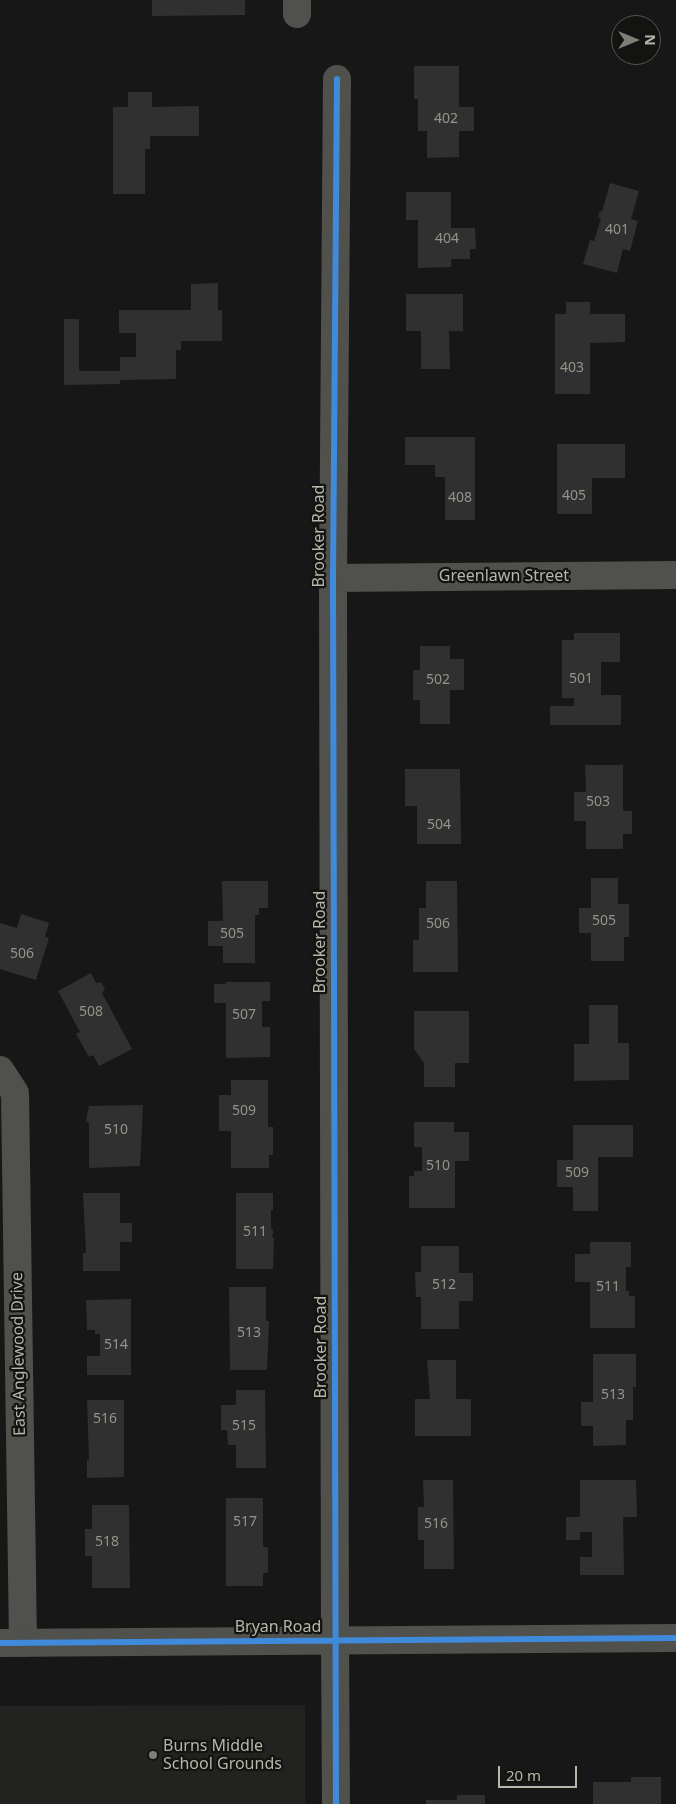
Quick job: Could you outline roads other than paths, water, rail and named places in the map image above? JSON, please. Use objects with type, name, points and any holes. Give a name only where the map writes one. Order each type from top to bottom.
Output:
[{"type":"street","name":"Brooker Road","points":[[336,79],[333,578],[336,1804]]},
{"type":"street","name":"Greenlawn Street","points":[[333,578],[676,575]]},
{"type":"street","name":"East Anglewood Drive","points":[[0,1070],[15,1093],[11,1643]]},
{"type":"street","name":"Bryan Road","points":[[11,1643],[676,1638]]},
{"type":"place","name":"Burns Middle School Grounds","points":[[153,1755]]}]
